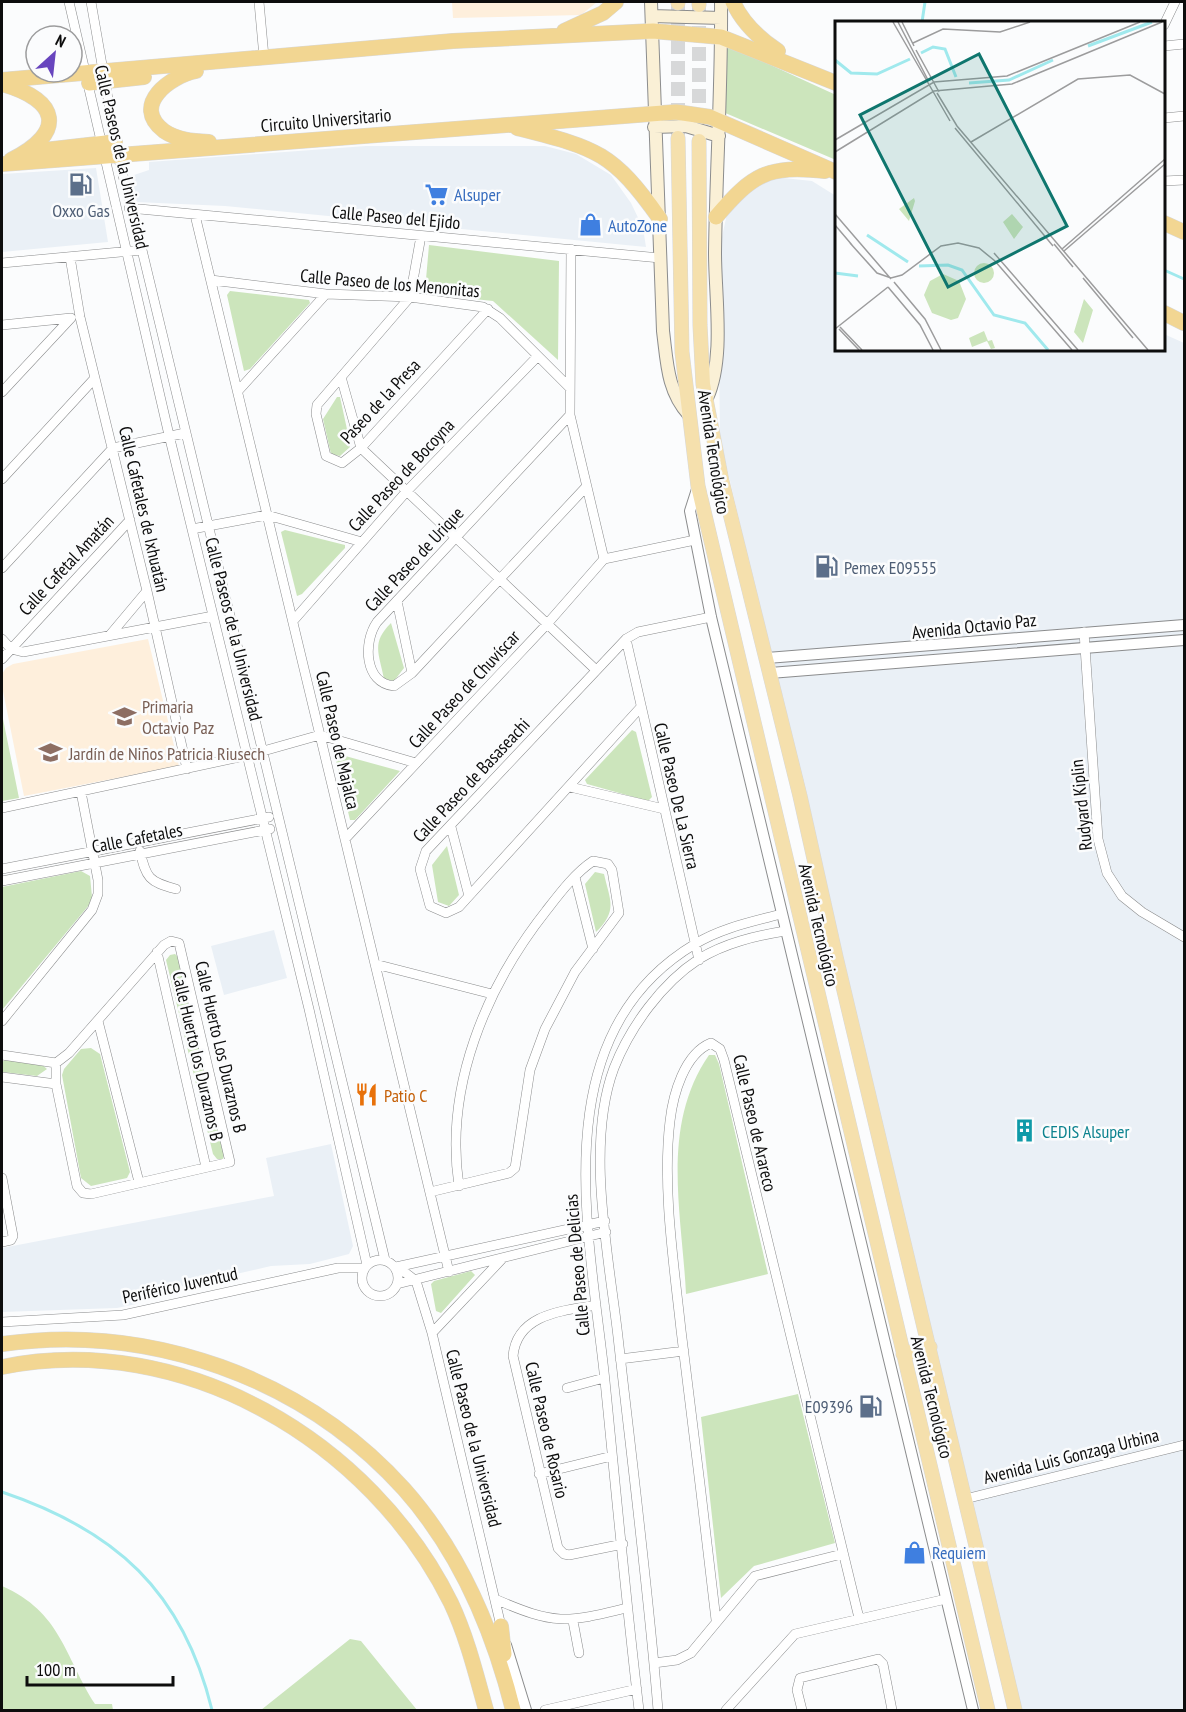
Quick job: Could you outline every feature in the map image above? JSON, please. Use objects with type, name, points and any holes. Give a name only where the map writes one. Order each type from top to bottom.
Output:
[{"type":"highway","points":[[553,35],[582,24],[603,13],[616,2]]},
{"type":"highway","points":[[733,2],[764,42],[806,70]]},
{"type":"highway","points":[[106,76],[264,57],[553,35],[652,24],[721,37],[835,82]]},
{"type":"highway","points":[[209,64],[168,82],[155,96],[153,112],[158,125],[171,135],[191,141],[255,145]]},
{"type":"highway","points":[[2,82],[186,73]]},
{"type":"highway","points":[[2,82],[36,97],[46,107],[48,127],[38,143],[27,152],[2,164]]},
{"type":"highway","name":"Circuito Universitario","points":[[2,164],[110,149],[255,145],[506,125],[654,120],[685,112],[719,128],[835,171]]},
{"type":"highway","points":[[506,125],[580,145],[602,155],[636,186],[660,219]]},
{"type":"highway","points":[[27,152],[110,149]]},
{"type":"highway","points":[[716,217],[740,189],[765,174],[798,170],[835,172]]},
{"type":"highway","points":[[1165,223],[1185,232]]},
{"type":"highway","points":[[1165,313],[1185,323]]},
{"type":"highway","points":[[2,1344],[51,1339],[125,1342],[207,1362],[250,1377],[297,1401],[367,1454],[404,1489],[436,1532],[461,1571],[485,1621],[507,1684],[513,1710]]},
{"type":"highway","points":[[2,1367],[28,1361],[72,1359],[108,1361],[162,1371],[218,1388],[257,1405],[315,1441],[376,1495],[404,1527],[431,1568],[461,1626],[486,1710]]},
{"type":"highway","points":[[501,1626],[507,1684]]},
{"type":"main road","points":[[651,2],[663,331],[670,383],[679,404],[688,415]]},
{"type":"main road","points":[[707,398],[715,375],[721,2]]},
{"type":"main road","points":[[652,24],[721,18]]},
{"type":"main road","name":"Avenida Tecnológico","points":[[678,138],[680,303],[688,415],[698,486],[988,1710]]},
{"type":"main road","name":"Avenida Tecnológico","points":[[699,141],[700,325],[704,384],[722,481],[767,658],[930,1347],[980,1570],[1015,1710]]},
{"type":"main road","points":[[903,1354],[930,1347]]},
{"type":"street","name":"Calle Paseos de la Universidad","points":[[69,2],[88,77],[142,250],[385,1260]]},
{"type":"street","name":"Calle Paseos de la Universidad","points":[[91,2],[106,76],[110,149],[126,252],[264,818],[351,1192],[366,1267]]},
{"type":"street","points":[[259,2],[264,57]]},
{"type":"street","points":[[1165,23],[1175,2]]},
{"type":"street","points":[[1165,46],[1185,44]]},
{"type":"street","points":[[1165,118],[1185,116]]},
{"type":"street","points":[[1165,181],[1185,180]]},
{"type":"street","name":"Calle Paseo del Ejido","points":[[129,208],[660,258]]},
{"type":"street","name":"Calle Paseo de Majalca","points":[[195,215],[449,1272]]},
{"type":"street","points":[[410,297],[421,236]]},
{"type":"street","points":[[571,249],[570,415],[585,488],[604,559],[695,540]]},
{"type":"street","points":[[2,263],[142,250]]},
{"type":"street","name":"Calle Cafetales de Ixhuatán","points":[[70,257],[75,318],[95,378],[113,448],[187,769]]},
{"type":"street","name":"Calle Paseo de los Menonitas","points":[[211,280],[326,294],[410,297],[488,309],[570,388]]},
{"type":"street","points":[[238,391],[326,294]]},
{"type":"street","name":"Paseo de la Presa","points":[[410,297],[317,405],[316,414],[326,456],[342,463],[361,448],[488,309]]},
{"type":"street","points":[[2,325],[75,318]]},
{"type":"street","points":[[2,392],[75,318]]},
{"type":"street","name":"Calle Paseo de Bocoyna","points":[[293,621],[406,492],[538,356]]},
{"type":"street","points":[[341,377],[361,448],[596,669]]},
{"type":"street","points":[[2,479],[95,378]]},
{"type":"street","name":"Calle Paseo de Urique","points":[[570,415],[370,632],[368,646],[370,662],[378,680],[390,686],[398,685],[412,673],[585,488]]},
{"type":"street","points":[[2,568],[113,448],[185,433]]},
{"type":"street","points":[[698,486],[690,511],[711,617],[973,1710]]},
{"type":"street","points":[[192,529],[267,515],[362,542]]},
{"type":"street","name":"Calle Cafetal Amatán","points":[[2,659],[130,520]]},
{"type":"street","name":"Calle Paseo de Chuvíscar","points":[[345,839],[548,623],[604,559]]},
{"type":"street","points":[[110,635],[147,591]]},
{"type":"street","points":[[397,601],[412,673]]},
{"type":"street","points":[[2,639],[11,648],[23,652],[213,616]]},
{"type":"street","name":"Calle Paseo de Basaseachi","points":[[640,708],[470,896],[452,912],[440,912],[430,906],[422,880],[422,858],[596,669],[626,639],[638,632],[711,617]]},
{"type":"street","name":"Avenida Octavio Paz","points":[[767,658],[1185,625]]},
{"type":"street","name":"Rudyard Kiplin","points":[[1084,632],[1098,839],[1107,873],[1122,896],[1142,912],[1185,937]]},
{"type":"street","name":"Calle Paseo De La Sierra","points":[[626,639],[699,960]]},
{"type":"street","name":"Avenida Octavio Paz","points":[[770,673],[1185,640]]},
{"type":"street","points":[[2,808],[249,755],[320,735],[416,764]]},
{"type":"street","points":[[570,787],[664,810]]},
{"type":"street","points":[[2,1021],[92,910],[99,888],[81,792]]},
{"type":"street","name":"Calle Cafetales","points":[[2,869],[277,816]]},
{"type":"street","points":[[451,826],[470,896]]},
{"type":"street","name":"Calle Cafetales","points":[[2,881],[279,827]]},
{"type":"street","points":[[138,843],[149,878],[156,884],[176,889]]},
{"type":"street","points":[[430,1192],[459,1186],[509,1173],[515,1167],[530,1070],[560,997],[619,913],[612,870],[608,864],[593,861],[575,877],[526,936],[492,994],[464,1080],[457,1123],[459,1186]]},
{"type":"street","points":[[575,877],[593,950]]},
{"type":"street","name":"Calle Paseo de Delicias","points":[[639,1710],[587,1224],[584,1141],[591,1091],[601,1061],[620,1021],[638,995],[665,966],[695,944],[730,927],[781,915]]},
{"type":"street","name":"Calle Paseo de Delicias","points":[[658,1710],[606,1232],[602,1119],[614,1070],[623,1048],[643,1016],[673,981],[699,960],[729,945],[785,931]]},
{"type":"street","name":"Calle Huerto Los Duraznos B","points":[[157,952],[167,942],[176,942],[180,945],[230,1162],[206,1167]]},
{"type":"street","points":[[2,1054],[56,1063],[69,1053],[157,952]]},
{"type":"street","name":"Calle Huerto los Duraznos B","points":[[157,952],[206,1167]]},
{"type":"street","points":[[375,964],[492,994]]},
{"type":"street","points":[[309,1009],[323,1005]]},
{"type":"street","points":[[98,1021],[139,1182]]},
{"type":"street","name":"Calle Paseo de Arareco","points":[[716,1620],[675,1273],[667,1154],[670,1119],[676,1089],[690,1062],[706,1045],[714,1043],[724,1060],[859,1618]]},
{"type":"street","points":[[56,1063],[56,1084],[77,1186],[82,1193],[91,1194],[206,1167]]},
{"type":"street","points":[[2,1077],[56,1084]]},
{"type":"street","points":[[2,1178],[13,1236],[11,1240],[2,1242]]},
{"type":"street","points":[[351,1192],[367,1188]]},
{"type":"street","points":[[397,1267],[605,1221]]},
{"type":"street","points":[[416,1281],[385,1260],[375,1260],[366,1267],[362,1280],[372,1294],[389,1293],[397,1284],[416,1281],[606,1232]]},
{"type":"street","points":[[432,1333],[502,1259]]},
{"type":"street","name":"Periférico Juventud","points":[[2,1322],[123,1315],[338,1268],[366,1267]]},
{"type":"street","points":[[397,1267],[397,1284]]},
{"type":"street","name":"Calle Paseo de la Universidad","points":[[416,1281],[432,1333],[501,1626]]},
{"type":"street","name":"Calle Paseo de Rosario","points":[[596,1305],[540,1317],[514,1346],[513,1356],[539,1474],[560,1552],[575,1554],[623,1544]]},
{"type":"street","points":[[620,1359],[684,1351]]},
{"type":"street","points":[[567,1388],[604,1378]]},
{"type":"street","name":"Avenida Luis Gonzaga Urbina","points":[[965,1498],[1185,1445]]},
{"type":"street","points":[[539,1474],[612,1456]]},
{"type":"street","points":[[654,1663],[677,1660],[691,1653],[716,1620],[755,1576],[842,1554]]},
{"type":"street","points":[[495,1599],[539,1616],[573,1621],[627,1608]]},
{"type":"street","points":[[726,1710],[795,1634],[946,1599]]},
{"type":"street","points":[[573,1621],[579,1653]]},
{"type":"street","points":[[501,1626],[526,1710]]},
{"type":"street","points":[[802,1710],[797,1690],[800,1678],[878,1659],[883,1664],[892,1710]]},
{"type":"street","points":[[545,1710],[637,1689]]},
{"type":"shaded area","points":[[452,2],[597,2],[581,15],[453,18]]},
{"type":"shaded area","points":[[366,146],[545,146],[576,154],[611,175],[631,203],[643,228],[646,247],[225,206],[136,202],[131,176],[149,170],[149,162]]},
{"type":"shaded area","points":[[96,168],[108,242],[2,252],[2,174]]},
{"type":"shaded area","points":[[765,176],[812,181],[835,195],[835,351],[1165,351],[1165,334],[1184,343],[1184,1710],[1018,1710],[720,438],[718,256],[729,204]]},
{"type":"shaded area","name":"Primaria Octavio Paz","points":[[148,639],[179,766],[24,796],[2,686],[2,674],[6,668],[13,664]]},
{"type":"shaded area","points":[[274,930],[287,978],[224,995],[211,946]]},
{"type":"shaded area","points":[[331,1144],[353,1246],[349,1254],[310,1264],[271,1266],[158,1292],[136,1304],[117,1308],[2,1312],[2,1248],[274,1196],[266,1158]]},
{"type":"green space","points":[[725,44],[835,95],[835,160],[723,112]]},
{"type":"green space","points":[[429,245],[559,261],[558,360],[493,301],[427,294],[425,291]]},
{"type":"green space","points":[[230,291],[309,300],[310,303],[250,369],[244,371],[227,295]]},
{"type":"green space","points":[[337,397],[340,397],[350,443],[350,447],[340,456],[331,454],[323,419]]},
{"type":"green space","points":[[285,530],[345,545],[345,548],[302,594],[297,596],[281,532]]},
{"type":"green space","points":[[391,623],[404,668],[394,681],[384,679],[378,649],[381,637]]},
{"type":"green space","points":[[2,714],[19,798],[2,801]]},
{"type":"green space","points":[[632,730],[636,732],[652,797],[648,801],[587,784],[585,780]]},
{"type":"green space","points":[[338,754],[400,771],[355,820],[350,820],[335,757]]},
{"type":"green space","points":[[447,846],[459,895],[449,906],[438,902],[432,865]]},
{"type":"green space","points":[[81,871],[90,876],[92,897],[89,905],[2,1010],[2,887]]},
{"type":"green space","points":[[595,872],[604,874],[611,905],[607,917],[596,932],[585,884]]},
{"type":"green space","points":[[175,954],[179,958],[225,1151],[223,1159],[217,1159],[213,1154],[166,960],[170,955]]},
{"type":"green space","points":[[91,1048],[100,1054],[130,1172],[127,1178],[91,1186],[81,1178],[62,1075],[64,1069],[81,1049]]},
{"type":"green space","points":[[709,1055],[715,1055],[719,1064],[768,1274],[686,1294],[679,1202],[679,1140],[684,1111],[694,1082]]},
{"type":"green space","points":[[5,1060],[40,1063],[47,1069],[37,1076],[3,1072],[2,1062]]},
{"type":"green space","points":[[471,1271],[475,1275],[441,1313],[436,1311],[431,1284],[434,1281]]},
{"type":"green space","points":[[798,1394],[835,1543],[754,1566],[721,1598],[701,1417]]},
{"type":"green space","points":[[2,1586],[22,1597],[49,1622],[59,1636],[95,1704],[112,1704],[113,1710],[2,1710]]},
{"type":"green space","points":[[350,1639],[361,1641],[417,1710],[261,1710]]},
{"type":"waterway","points":[[922,21],[925,2]]},
{"type":"waterway","points":[[1165,270],[1184,279]]},
{"type":"waterway","points":[[2,1492],[42,1507],[78,1525],[110,1546],[138,1571],[163,1599],[183,1631],[199,1668],[212,1710]]},
{"type":"tunnel","points":[[678,5],[678,138]]},
{"type":"tunnel","points":[[699,5],[699,126]]},
{"type":"place","name":"Oxxo Gas","points":[[81,184]]},
{"type":"place","name":"Alsuper","points":[[436,194]]},
{"type":"place","name":"AutoZone","points":[[590,225]]},
{"type":"place","name":"Pemex E09555","points":[[826,567]]},
{"type":"place","name":"Primaria Octavio Paz","points":[[124,716]]},
{"type":"place","name":"Jardín de Niños Patricia Riusech","points":[[51,753]]},
{"type":"place","name":"Patio C","points":[[366,1095]]},
{"type":"place","name":"CEDIS Alsuper","points":[[1024,1131]]},
{"type":"place","name":"E09396","points":[[871,1406]]},
{"type":"place","name":"Requiem","points":[[914,1552]]}]
